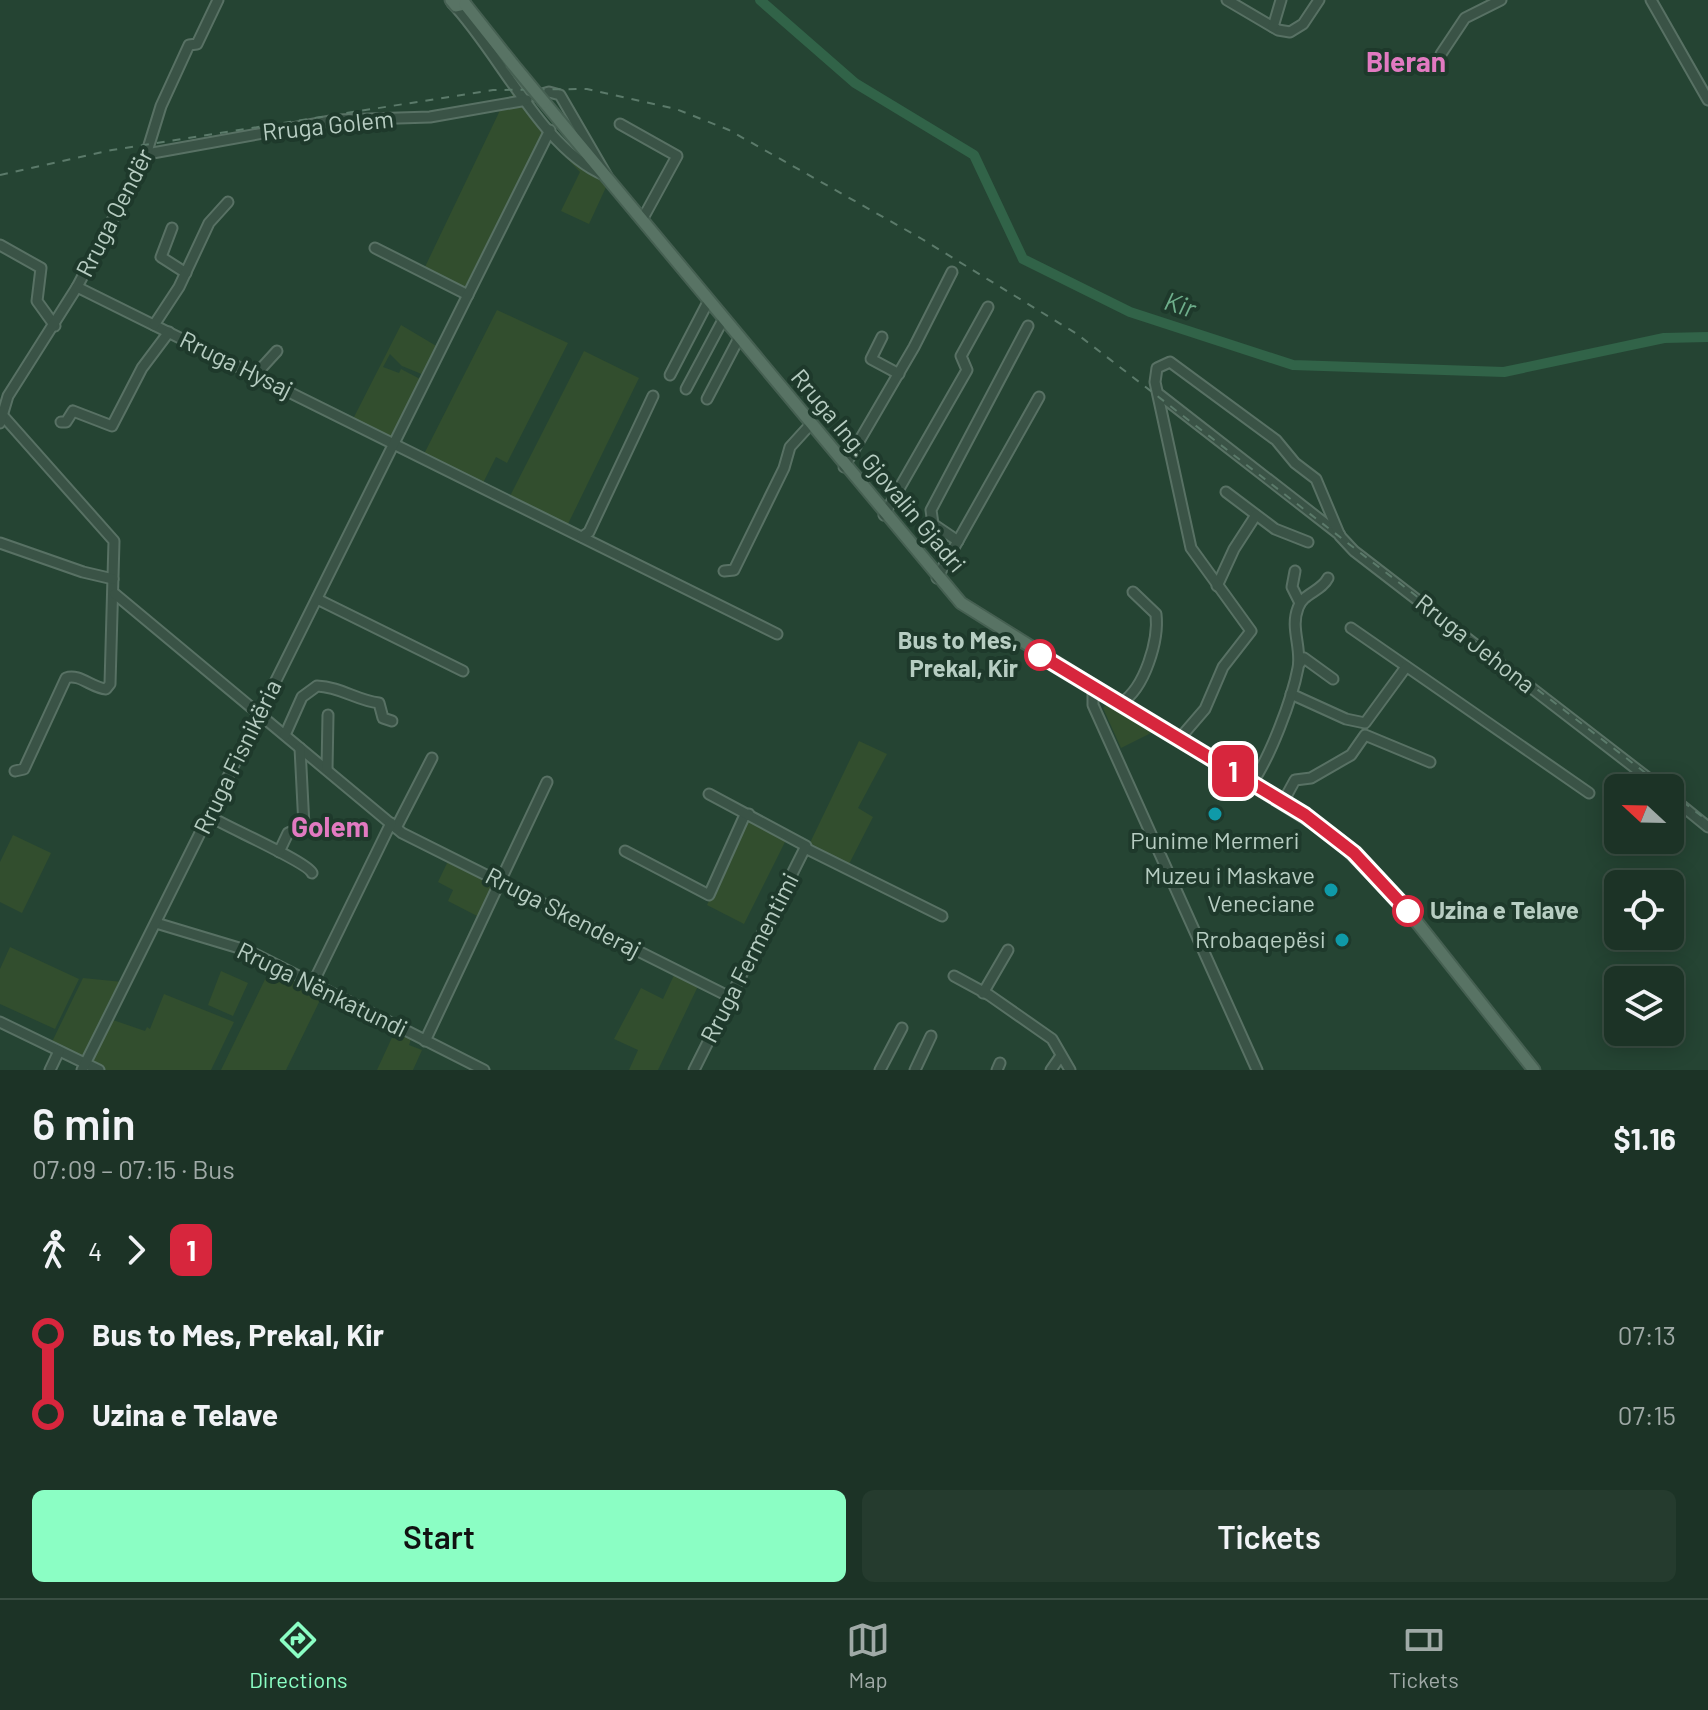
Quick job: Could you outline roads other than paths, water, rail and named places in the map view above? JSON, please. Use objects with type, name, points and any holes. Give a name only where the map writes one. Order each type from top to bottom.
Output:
[{"type":"main road","points":[[452,1],[467,2]]},
{"type":"main road","name":"Rruga Ing. Gjovalin Gjadri","points":[[467,2],[511,62],[937,578],[970,611],[1334,836],[1374,873],[1534,1070]]},
{"type":"street","name":"Rruga Qendër","points":[[2,420],[4,394],[55,326],[77,287],[147,154],[174,74],[189,45],[197,44],[218,0]]},
{"type":"street","points":[[1227,0],[1273,27],[1290,32],[1298,29],[1319,0]]},
{"type":"street","points":[[1273,27],[1281,0]]},
{"type":"street","points":[[1441,54],[1465,18],[1501,0]]},
{"type":"street","points":[[1651,0],[1708,100]]},
{"type":"street","points":[[452,1],[550,130],[582,164],[607,176]]},
{"type":"street","points":[[509,101],[517,88]]},
{"type":"street","points":[[528,101],[543,92],[560,95],[602,162],[607,176]]},
{"type":"street","name":"Rruga Golem","points":[[147,154],[336,120],[430,117],[509,101],[528,101]]},
{"type":"street","points":[[620,124],[677,156],[642,220]]},
{"type":"street","name":"Rruga Fisnikëria","points":[[84,1067],[550,130]]},
{"type":"street","points":[[154,325],[186,273],[209,223],[228,202]]},
{"type":"street","points":[[172,228],[161,257],[186,273]]},
{"type":"street","points":[[0,245],[41,268],[37,301],[55,326]]},
{"type":"street","points":[[375,248],[468,295]]},
{"type":"street","points":[[844,467],[899,374],[952,272]]},
{"type":"street","name":"Rruga Hysaj","points":[[77,287],[394,444]]},
{"type":"street","points":[[670,375],[709,300]]},
{"type":"street","points":[[884,515],[967,370],[961,356],[988,307]]},
{"type":"street","points":[[686,389],[724,318]]},
{"type":"street","points":[[958,541],[933,524],[931,510],[1028,326]]},
{"type":"street","points":[[61,422],[66,422],[73,411],[112,426],[142,368],[169,332]]},
{"type":"street","points":[[882,337],[871,359],[899,374]]},
{"type":"street","points":[[707,399],[739,338]]},
{"type":"street","points":[[255,375],[277,351]]},
{"type":"street","name":"Rruga Jehona","points":[[1159,394],[1155,375],[1162,364],[1173,363],[1276,440],[1295,463],[1316,479],[1340,535],[1354,551],[1643,774]]},
{"type":"street","points":[[1159,394],[1340,535]]},
{"type":"street","points":[[1159,394],[1191,548],[1251,631],[1223,667],[1205,709],[1180,738]]},
{"type":"street","points":[[582,537],[589,532],[653,396]]},
{"type":"street","points":[[937,578],[1039,397]]},
{"type":"street","points":[[2,420],[114,541],[115,594],[110,684],[106,689],[99,689],[74,677],[66,678],[24,769],[15,771]]},
{"type":"street","points":[[724,571],[734,570],[784,468],[790,447],[810,425]]},
{"type":"street","points":[[394,444],[777,634]]},
{"type":"street","points":[[1226,492],[1275,529],[1308,542]]},
{"type":"street","points":[[1217,586],[1234,549],[1256,515]]},
{"type":"street","points":[[0,543],[83,572],[113,579]]},
{"type":"street","points":[[1295,571],[1292,587],[1300,603]]},
{"type":"street","points":[[1299,665],[1294,626],[1300,603],[1321,588],[1328,578]]},
{"type":"street","points":[[1121,703],[1152,656],[1155,643],[1156,614],[1133,592]]},
{"type":"street","name":"Rruga Skenderaj","points":[[115,594],[410,838],[730,997]]},
{"type":"street","points":[[317,599],[463,671]]},
{"type":"street","points":[[1351,628],[1589,793]]},
{"type":"street","points":[[1252,783],[1304,658],[1333,679]]},
{"type":"street","points":[[1291,694],[1346,719],[1365,723],[1406,667]]},
{"type":"street","points":[[285,735],[302,697],[317,686],[339,689],[357,700],[379,703],[383,718],[392,721]]},
{"type":"street","points":[[1093,686],[1093,705],[1257,1070]]},
{"type":"street","points":[[327,770],[328,715]]},
{"type":"street","points":[[1283,802],[1295,780],[1311,778],[1351,755],[1365,735],[1430,762]]},
{"type":"street","points":[[279,852],[288,833],[304,826],[300,748]]},
{"type":"street","points":[[312,985],[432,758]]},
{"type":"street","points":[[425,1041],[547,782]]},
{"type":"street","points":[[709,794],[805,847],[942,916]]},
{"type":"street","points":[[1684,807],[1708,827]]},
{"type":"street","points":[[625,851],[709,895],[744,817],[749,814]]},
{"type":"street","points":[[209,816],[305,864],[312,873]]},
{"type":"street","name":"Rruga Fermentimi","points":[[694,1070],[805,847]]},
{"type":"street","name":"Rruga Nënkatundi","points":[[156,923],[237,946],[484,1070]]},
{"type":"street","points":[[983,993],[1008,950]]},
{"type":"street","points":[[954,976],[1052,1039],[1070,1070]]},
{"type":"street","points":[[0,1022],[84,1067],[99,1070]]},
{"type":"street","points":[[880,1070],[902,1028]]},
{"type":"street","points":[[915,1070],[931,1036]]},
{"type":"street","points":[[50,1070],[59,1051]]},
{"type":"street","points":[[1051,1070],[1060,1057]]},
{"type":"waterway","name":"Kir","points":[[760,0],[855,83],[974,155],[1023,259],[1130,312],[1293,365],[1504,372],[1664,338],[1708,337]]},
{"type":"railway","points":[[0,175],[112,150],[493,90],[587,89],[676,109],[729,130],[922,239],[1077,334],[1647,774]]},
{"type":"railway","points":[[1684,803],[1708,821]]},
{"type":"place","name":"Bus to Mes, Prekal, Kir","points":[[1040,655]]},
{"type":"place","name":"Punime Mermeri","points":[[1215,814]]},
{"type":"place","name":"Muzeu i Maskave Veneciane","points":[[1331,890]]},
{"type":"place","name":"Uzina e Telave","points":[[1408,911]]},
{"type":"place","name":"Rrobaqepësi","points":[[1342,940]]},
{"type":"district","name":"Bleran","points":[[1406,62]]},
{"type":"district","name":"Golem","points":[[330,827]]}]
